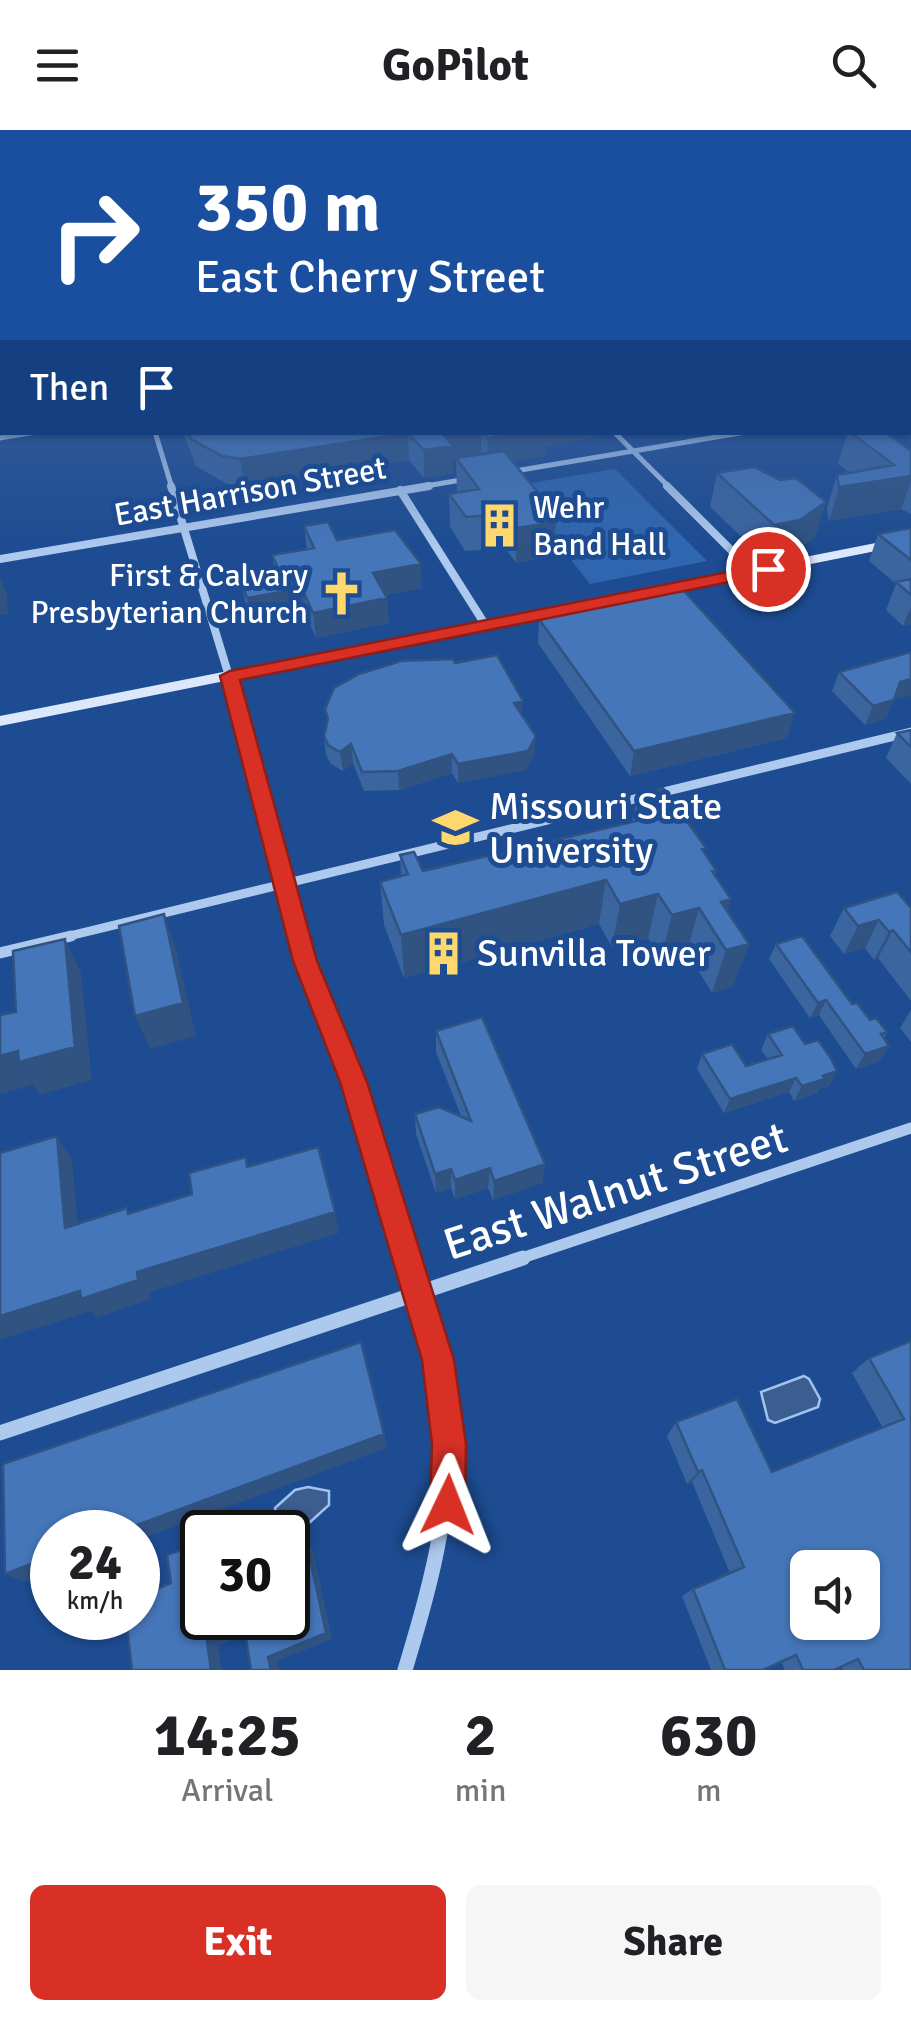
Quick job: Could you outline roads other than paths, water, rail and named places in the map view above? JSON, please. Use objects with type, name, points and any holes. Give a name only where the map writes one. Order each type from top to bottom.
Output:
[{"type":"street","points":[[157,435],[230,676],[319,1003],[354,1082],[443,1387],[449,1474],[436,1566],[405,1670]]},
{"type":"street","points":[[617,435],[753,572]]},
{"type":"street","points":[[494,474],[729,435]]},
{"type":"street","name":"East Harrison Street","points":[[0,558],[476,477]]},
{"type":"street","points":[[400,490],[486,626]]},
{"type":"street","points":[[0,721],[911,540]]},
{"type":"street","points":[[0,953],[911,732]]},
{"type":"street","name":"East Walnut Street","points":[[0,1434],[911,1128]]},
{"type":"place","name":"Wehr Band Hall","points":[[500,525]]},
{"type":"place","name":"First & Calvary Presbyterian Church","points":[[341,593]]},
{"type":"place","name":"Missouri State University","points":[[456,828]]},
{"type":"place","name":"Sunvilla Tower","points":[[444,953]]}]
